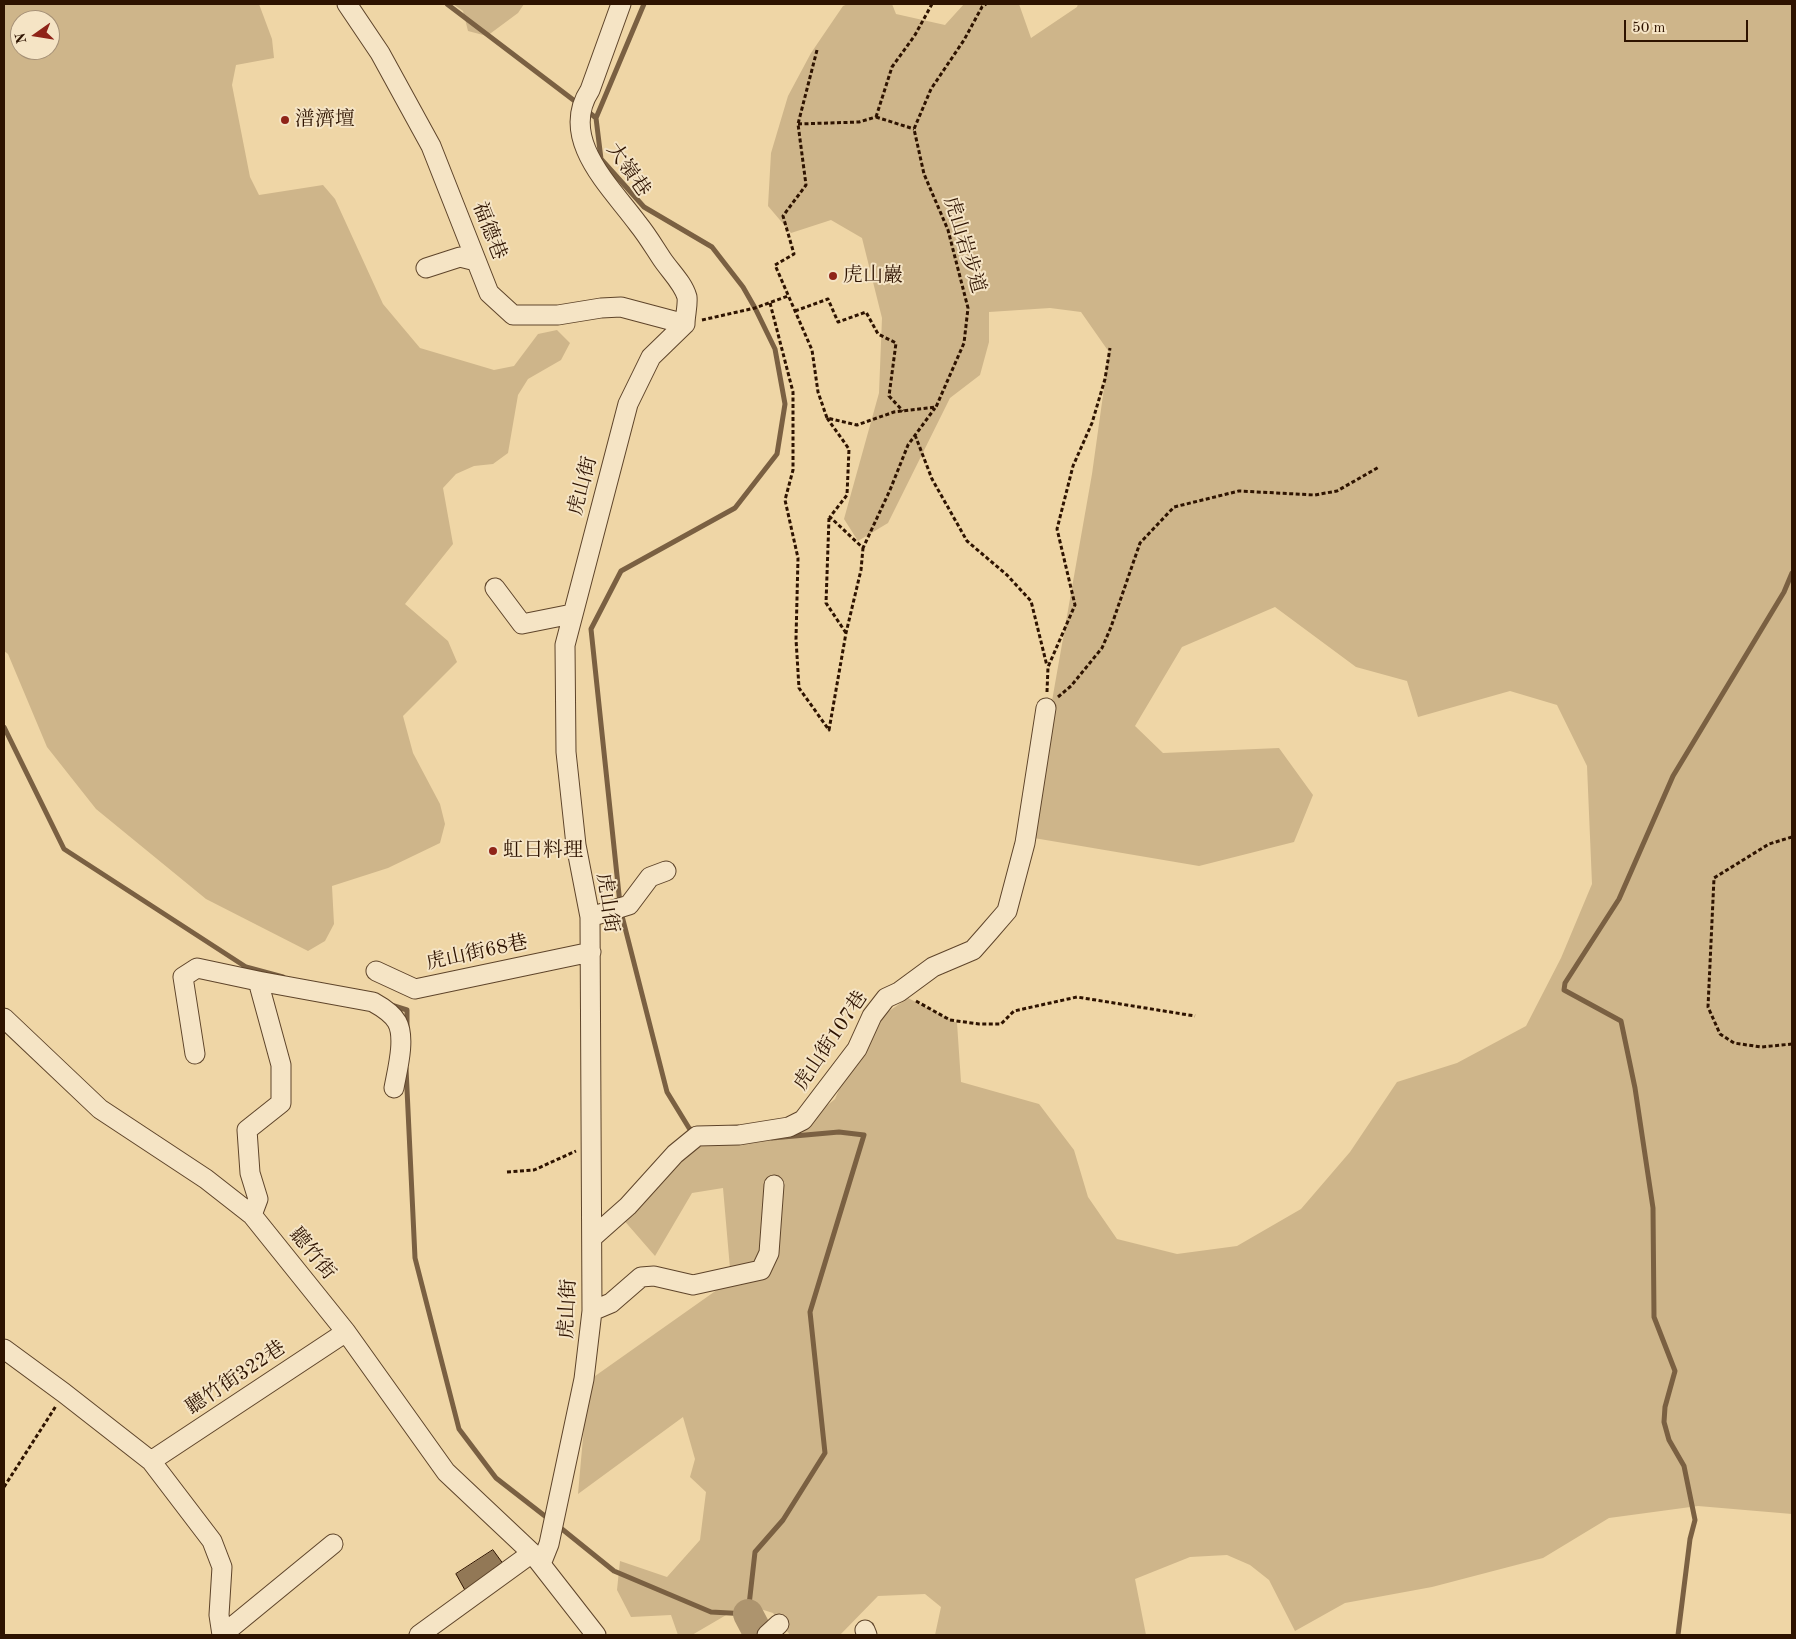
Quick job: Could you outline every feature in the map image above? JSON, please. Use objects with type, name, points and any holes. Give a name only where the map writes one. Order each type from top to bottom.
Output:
[{"type":"street","name":"福德巷","points":[[347,4],[380,53],[431,146],[489,293],[513,314],[558,315],[601,308],[621,307],[684,324]]},
{"type":"street","name":"大嶺巷","points":[[621,4],[579,120],[588,155],[606,184],[638,224],[676,277],[687,298],[684,324]]},
{"type":"street","points":[[426,268],[460,257],[476,261]]},
{"type":"street","name":"虎山街","points":[[537,1559],[549,1544],[584,1378],[592,1311],[590,917],[576,846],[566,752],[565,645],[628,404],[651,357],[684,324]]},
{"type":"street","points":[[495,588],[522,624],[572,614]]},
{"type":"street","name":"虎山街107巷","points":[[593,1237],[628,1206],[675,1154],[697,1136],[739,1135],[789,1127],[803,1120],[857,1048],[872,1016],[886,998],[899,992],[933,967],[973,950],[1007,911],[1026,843],[1046,708]]},
{"type":"street","points":[[590,917],[628,905],[650,878],[666,872]]},
{"type":"street","name":"虎山街68巷","points":[[376,971],[415,989],[591,952]]},
{"type":"street","points":[[195,1054],[183,976],[197,968],[374,1002],[386,1010],[398,1023],[401,1041],[394,1088]]},
{"type":"street","points":[[252,1215],[258,1199],[250,1173],[247,1130],[281,1103],[281,1065],[258,981]]},
{"type":"street","name":"聽竹街","points":[[4,1018],[100,1110],[206,1179],[252,1215],[346,1332],[446,1472],[537,1559]]},
{"type":"street","points":[[592,1311],[612,1303],[641,1277],[654,1276],[693,1286],[761,1270],[769,1253],[774,1185]]},
{"type":"street","name":"聽竹街322巷","points":[[151,1462],[346,1332]]},
{"type":"street","points":[[4,1349],[64,1393],[151,1462],[212,1541],[222,1567],[219,1615],[222,1635]]},
{"type":"street","points":[[222,1635],[333,1544]]},
{"type":"street","points":[[420,1635],[537,1559],[596,1635]]},
{"type":"path","points":[[876,116],[892,67],[915,35],[932,4]]},
{"type":"path","points":[[798,124],[859,122],[876,116],[914,129],[931,90],[964,40],[982,7],[986,4]]},
{"type":"path","points":[[817,50],[798,124],[806,185],[783,216],[794,254],[775,265],[812,350],[818,392],[827,418],[849,449],[847,494],[830,517],[826,603],[846,633]]},
{"type":"path","name":"虎山岩步道","points":[[770,303],[793,392],[793,470],[785,500],[798,558],[796,639],[799,688],[829,730],[846,633],[861,570],[863,548],[890,490],[908,445],[936,407],[964,343],[968,308],[948,230],[924,174],[914,129]]},
{"type":"path","points":[[684,324],[756,308],[788,296]]},
{"type":"path","points":[[795,311],[828,299],[838,322],[866,312],[878,334],[896,343],[890,396],[904,411]]},
{"type":"path","points":[[1048,667],[1074,605],[1057,528],[1073,466],[1092,423],[1105,379],[1110,348]]},
{"type":"path","points":[[827,418],[857,425],[894,412],[936,407]]},
{"type":"path","points":[[915,435],[932,479],[967,541],[1007,574],[1031,601],[1048,667],[1046,708]]},
{"type":"path","points":[[1046,708],[1071,686],[1102,648],[1140,542],[1174,507],[1239,491],[1314,495],[1337,491],[1379,467]]},
{"type":"path","points":[[830,517],[863,548]]},
{"type":"path","points":[[1792,837],[1769,844],[1714,878],[1708,1007],[1720,1034],[1734,1043],[1761,1047],[1792,1044]]},
{"type":"path","points":[[899,992],[950,1020],[979,1024],[1001,1024],[1014,1012],[1077,997],[1195,1016]]},
{"type":"path","points":[[508,1172],[534,1170],[592,1143]]},
{"type":"path","points":[[4,1488],[64,1393]]},
{"type":"shaded area","points":[[4,4],[259,4],[272,39],[274,58],[236,65],[232,85],[250,177],[259,195],[323,185],[335,199],[383,304],[420,348],[494,370],[514,366],[538,334],[557,330],[570,343],[561,360],[528,379],[518,395],[508,453],[493,464],[474,466],[456,474],[443,488],[453,544],[405,604],[448,641],[457,662],[403,716],[413,753],[440,804],[445,824],[440,843],[388,868],[332,886],[334,924],[325,941],[308,951],[206,899],[96,809],[47,747],[8,654],[4,651]]},
{"type":"shaded area","points":[[453,4],[524,4],[518,13],[487,36],[468,31],[463,11]]},
{"type":"shaded area","points":[[848,4],[892,4],[896,14],[945,25],[964,4],[1019,4],[1031,38],[1077,7],[1078,4],[1792,4],[1792,1514],[1698,1506],[1609,1518],[1543,1558],[1432,1587],[1345,1603],[1295,1631],[1269,1580],[1250,1565],[1227,1555],[1190,1557],[1135,1579],[1146,1635],[935,1635],[941,1607],[925,1594],[878,1596],[840,1635],[790,1635],[773,1613],[745,1604],[692,1635],[678,1635],[671,1615],[631,1617],[617,1590],[620,1561],[667,1577],[700,1540],[706,1492],[690,1477],[695,1459],[683,1417],[578,1494],[588,1381],[731,1280],[723,1188],[692,1193],[655,1256],[615,1210],[704,1138],[792,1134],[835,1099],[866,1027],[908,998],[957,1023],[961,1082],[1039,1104],[1074,1150],[1088,1197],[1117,1239],[1177,1254],[1237,1246],[1301,1209],[1350,1152],[1397,1082],[1457,1063],[1526,1026],[1561,958],[1592,884],[1587,766],[1557,705],[1510,691],[1418,717],[1407,681],[1356,667],[1275,607],[1182,647],[1135,726],[1163,753],[1279,748],[1313,795],[1294,842],[1199,866],[1028,837],[1092,474],[1109,352],[1081,312],[1050,308],[989,312],[989,342],[980,375],[950,398],[888,523],[858,541],[844,519],[879,393],[882,318],[862,238],[831,220],[791,233],[768,206],[771,153],[788,96],[811,53],[843,6]]},
{"type":"building","points":[[493,1550],[504,1565],[466,1592],[456,1574]]},
{"type":"waterway","points":[[447,4],[580,105]]},
{"type":"waterway","points":[[596,118],[644,4]]},
{"type":"waterway","points":[[586,110],[596,118],[601,159],[644,207],[712,247],[743,287],[775,349],[785,404],[777,454],[735,508],[621,571],[591,629],[620,904]]},
{"type":"waterway","points":[[1678,1635],[1690,1539],[1695,1520],[1684,1466],[1669,1440],[1664,1422],[1665,1407],[1675,1371],[1654,1317],[1653,1208],[1635,1088],[1621,1021],[1564,990],[1565,983],[1619,899],[1673,776],[1784,592],[1792,573]]},
{"type":"waterway","points":[[4,727],[64,849],[246,967],[283,977]]},
{"type":"waterway","points":[[621,912],[667,1092],[689,1128],[696,1133]]},
{"type":"waterway","points":[[391,1005],[407,1010],[407,1027]]},
{"type":"waterway","points":[[406,1068],[415,1258],[459,1429],[496,1478],[550,1520]]},
{"type":"waterway","points":[[557,1525],[614,1571],[711,1612],[748,1614],[755,1552],[783,1520],[825,1453],[810,1312],[864,1135],[839,1132],[772,1138]]},
{"type":"waterway","points":[[748,1614],[759,1635]]},
{"type":"place","name":"潽濟壇","points":[[285,120]]},
{"type":"place","name":"虎山巖","points":[[833,276]]},
{"type":"place","name":"虹日料理","points":[[493,851]]}]
